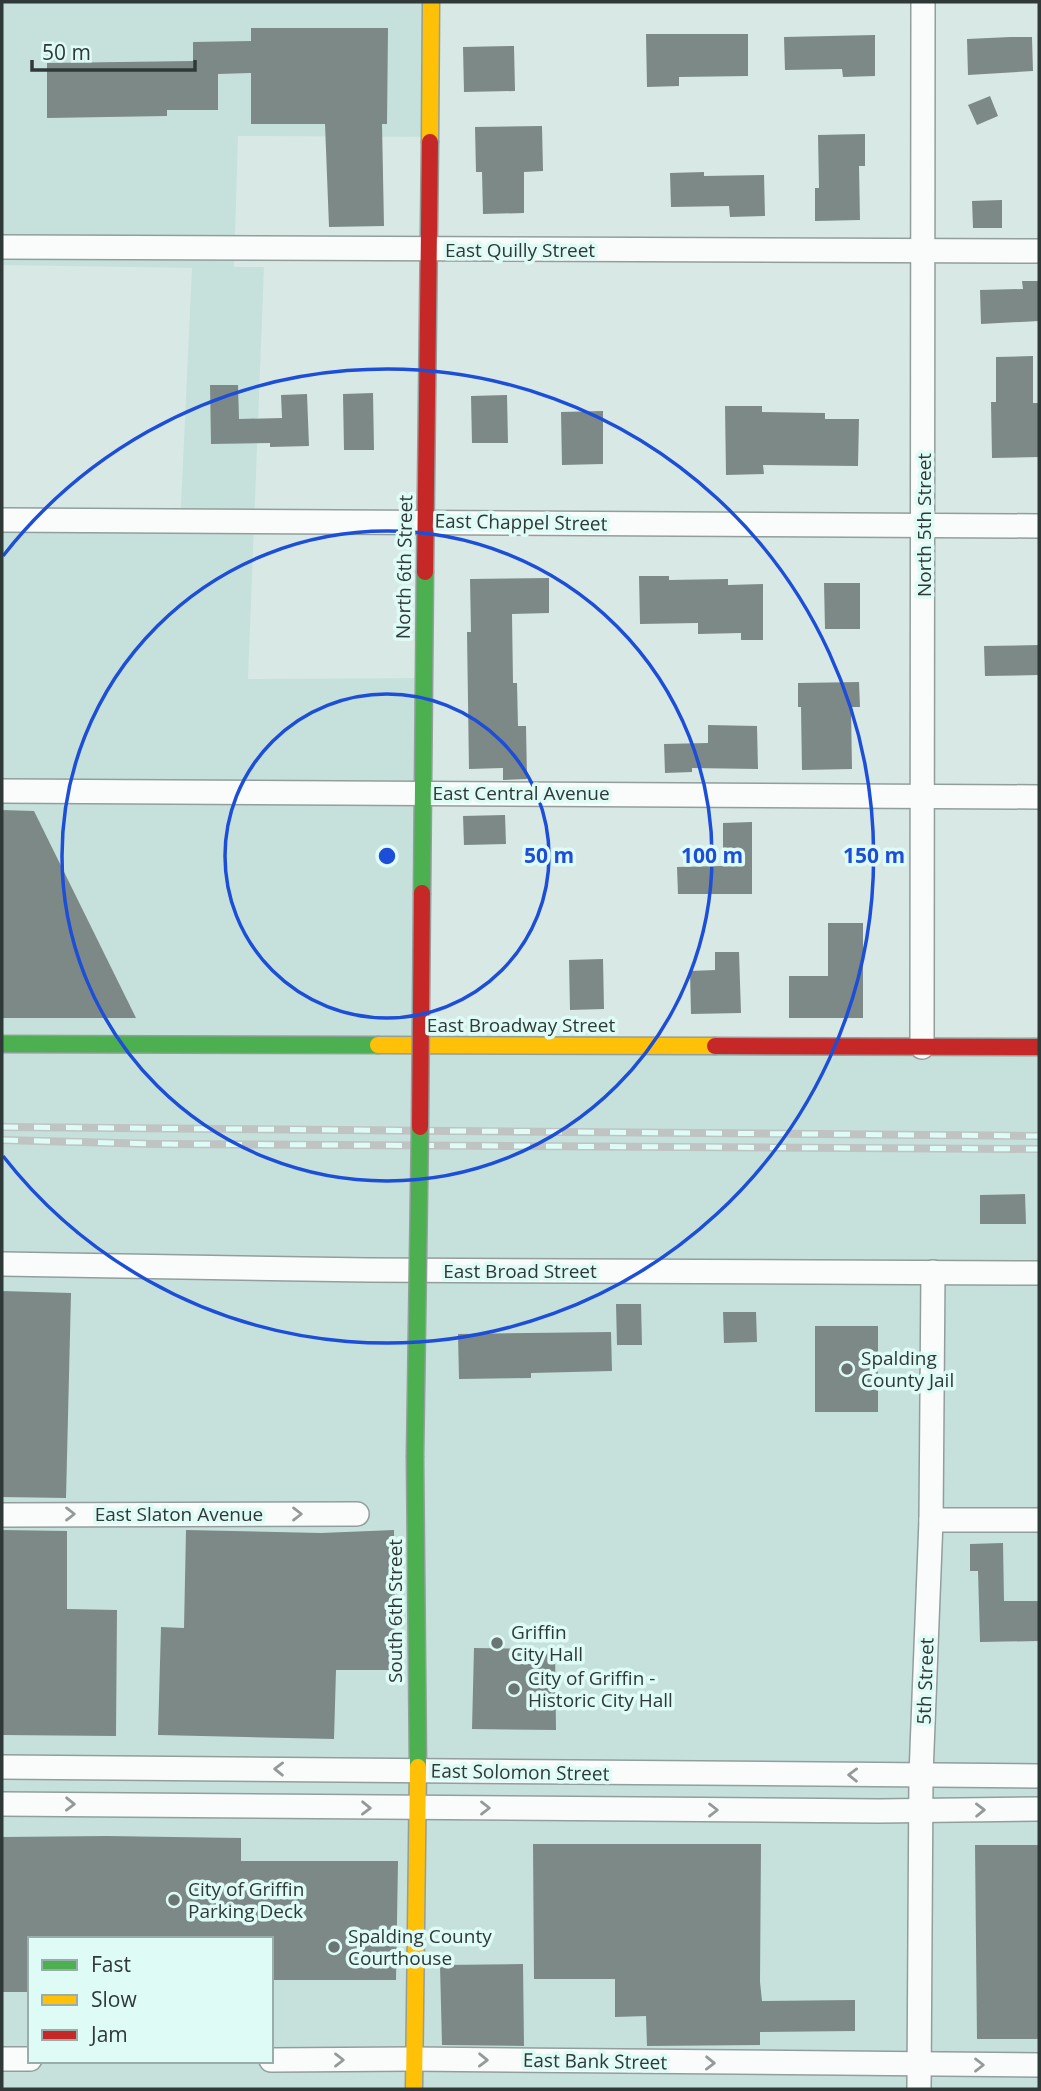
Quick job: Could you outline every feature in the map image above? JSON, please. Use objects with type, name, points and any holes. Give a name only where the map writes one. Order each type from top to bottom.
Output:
[{"type":"street","name":"North 6th Street","points":[[418,1133],[431,2]]},
{"type":"street","name":"North 5th Street","points":[[922,1047],[923,2]]},
{"type":"street","name":"East Quilly Street","points":[[2,247],[1039,251]]},
{"type":"street","name":"East Chappel Street","points":[[2,520],[1039,526]]},
{"type":"street","name":"East Central Avenue","points":[[2,792],[1039,797]]},
{"type":"street","name":"East Broadway Street","points":[[2,1044],[1039,1047]]},
{"type":"street","name":"South 6th Street","points":[[414,2089],[418,1133]]},
{"type":"street","name":"East Broad Street","points":[[2,1264],[368,1270],[1039,1273]]},
{"type":"street","name":"5th Street","points":[[919,2089],[921,1775],[931,1520],[933,1272]]},
{"type":"street","name":"East Slaton Avenue","points":[[2,1515],[357,1514]]},
{"type":"street","points":[[931,1520],[1039,1520]]},
{"type":"street","name":"East Solomon Street","points":[[2,1767],[1039,1776]]},
{"type":"street","name":"East Solomon Street","points":[[2,1804],[921,1811],[1039,1809]]},
{"type":"street","points":[[2,2059],[28,2059]]},
{"type":"street","name":"East Bank Street","points":[[273,2060],[1039,2065]]},
{"type":"shaded area","points":[[2,2],[437,2],[435,137],[238,136],[234,267],[264,267],[248,679],[431,678],[425,1045],[1039,1048],[1039,2089],[2,2089],[2,522],[180,527],[192,268],[2,265]]},
{"type":"building","points":[[251,28],[388,28],[387,124],[382,124],[384,226],[329,227],[325,124],[251,124],[251,73],[218,74],[218,110],[167,110],[167,116],[47,118],[47,63],[193,61],[193,42],[251,41]]},
{"type":"building","points":[[646,34],[748,34],[748,76],[679,77],[679,86],[647,87]]},
{"type":"building","points":[[875,35],[875,76],[843,77],[842,69],[785,70],[784,37]]},
{"type":"building","points":[[1032,37],[1033,71],[968,75],[967,39]]},
{"type":"building","points":[[514,46],[515,91],[464,92],[463,47]]},
{"type":"building","points":[[990,96],[998,116],[977,125],[968,105]]},
{"type":"building","points":[[542,126],[543,171],[524,172],[524,213],[483,214],[482,172],[476,172],[475,127]]},
{"type":"building","points":[[865,134],[865,166],[859,166],[860,220],[815,221],[815,188],[819,188],[818,135]]},
{"type":"building","points":[[704,172],[704,176],[764,175],[765,216],[730,217],[729,206],[671,207],[670,173]]},
{"type":"building","points":[[1002,200],[1002,228],[973,228],[972,201]]},
{"type":"building","points":[[1022,281],[1039,281],[1039,321],[981,324],[980,290],[1023,289]]},
{"type":"building","points":[[1033,356],[1033,403],[1039,403],[1039,457],[992,458],[991,402],[996,402],[996,357]]},
{"type":"building","points":[[210,385],[238,385],[239,419],[282,418],[281,395],[307,394],[309,446],[270,447],[270,443],[211,444]]},
{"type":"building","points":[[373,393],[374,450],[344,450],[343,394]]},
{"type":"building","points":[[507,395],[508,443],[472,443],[471,396]]},
{"type":"building","points":[[725,406],[762,406],[762,412],[825,413],[825,419],[859,419],[858,466],[763,465],[764,474],[726,475]]},
{"type":"building","points":[[603,411],[603,464],[562,465],[561,412]]},
{"type":"building","points":[[639,576],[669,576],[669,580],[728,579],[728,585],[763,584],[763,640],[741,640],[741,633],[698,634],[698,623],[640,624]]},
{"type":"building","points":[[549,578],[549,613],[512,614],[513,683],[517,683],[518,726],[526,726],[527,779],[503,780],[503,768],[469,769],[467,632],[471,632],[470,579]]},
{"type":"building","points":[[824,583],[860,583],[860,629],[825,629]]},
{"type":"building","points":[[1039,645],[1039,675],[985,676],[984,646]]},
{"type":"building","points":[[859,682],[860,707],[851,707],[852,769],[802,770],[798,683]]},
{"type":"building","points":[[708,725],[757,726],[758,769],[692,768],[692,772],[665,773],[664,744],[708,743]]},
{"type":"building","points":[[2,810],[34,811],[136,1018],[2,1018]]},
{"type":"building","points":[[505,815],[506,844],[464,845],[463,816]]},
{"type":"building","points":[[752,822],[752,894],[678,894],[677,867],[723,866],[723,823]]},
{"type":"building","points":[[828,923],[863,923],[863,1018],[789,1018],[789,976],[828,976]]},
{"type":"building","points":[[715,952],[739,952],[741,1013],[691,1014],[690,971],[715,970]]},
{"type":"building","points":[[603,959],[604,1009],[570,1010],[569,960]]},
{"type":"building","points":[[1025,1194],[1026,1224],[980,1224],[980,1195]]},
{"type":"building","points":[[2,1291],[71,1293],[66,1498],[2,1497]]},
{"type":"building","points":[[616,1304],[641,1304],[642,1345],[617,1345]]},
{"type":"building","points":[[723,1312],[756,1312],[757,1342],[724,1343]]},
{"type":"building","name":"Spalding County Jail","points":[[815,1326],[878,1326],[878,1412],[815,1412]]},
{"type":"building","points":[[611,1332],[612,1371],[531,1373],[531,1378],[459,1379],[458,1334]]},
{"type":"building","points":[[2,1530],[67,1531],[67,1609],[117,1610],[116,1736],[2,1735]]},
{"type":"building","points":[[186,1530],[321,1533],[394,1530],[395,1634],[390,1634],[391,1670],[336,1670],[334,1739],[158,1735],[161,1627],[184,1628]]},
{"type":"building","points":[[1003,1543],[1004,1601],[1039,1601],[1039,1641],[980,1642],[978,1571],[970,1571],[970,1544]]},
{"type":"building","name":"City of Griffin - Historic City Hall","points":[[474,1648],[555,1649],[556,1730],[472,1729]]},
{"type":"building","points":[[2,1837],[241,1838],[241,1861],[398,1861],[396,1980],[273,1980],[273,1937],[28,1937],[28,1992],[2,1992]]},
{"type":"building","points":[[533,1844],[761,1844],[762,2001],[855,2000],[855,2031],[760,2032],[760,2045],[647,2046],[646,2016],[615,2017],[615,1979],[534,1979]]},
{"type":"building","points":[[975,1845],[1039,1845],[1039,2039],[977,2039]]},
{"type":"building","points":[[523,1964],[524,2046],[442,2045],[440,1965]]},
{"type":"railway","points":[[2,1127],[1039,1136]]},
{"type":"railway","points":[[2,1140],[154,1144],[1039,1149]]},
{"type":"traffic: fast","points":[[422,893],[425,572]]},
{"type":"traffic: fast","points":[[2,1044],[378,1045]]},
{"type":"traffic: fast","points":[[415,1457],[420,1127]]},
{"type":"traffic: fast","points":[[415,1457],[418,1767]]},
{"type":"traffic: slow","points":[[430,142],[431,2]]},
{"type":"traffic: slow","points":[[378,1045],[715,1046]]},
{"type":"traffic: slow","points":[[414,2089],[418,1767]]},
{"type":"traffic: jam","points":[[425,572],[430,142]]},
{"type":"traffic: jam","points":[[420,1127],[422,893]]},
{"type":"traffic: jam","points":[[715,1046],[1039,1047]]},
{"type":"place","name":"Spalding County Jail","points":[[847,1369]]},
{"type":"place","name":"Griffin City Hall","points":[[497,1643]]},
{"type":"place","name":"City of Griffin - Historic City Hall","points":[[514,1689]]},
{"type":"place","name":"City of Griffin Parking Deck","points":[[174,1900]]},
{"type":"place","name":"Spalding County Courthouse","points":[[334,1947]]}]
